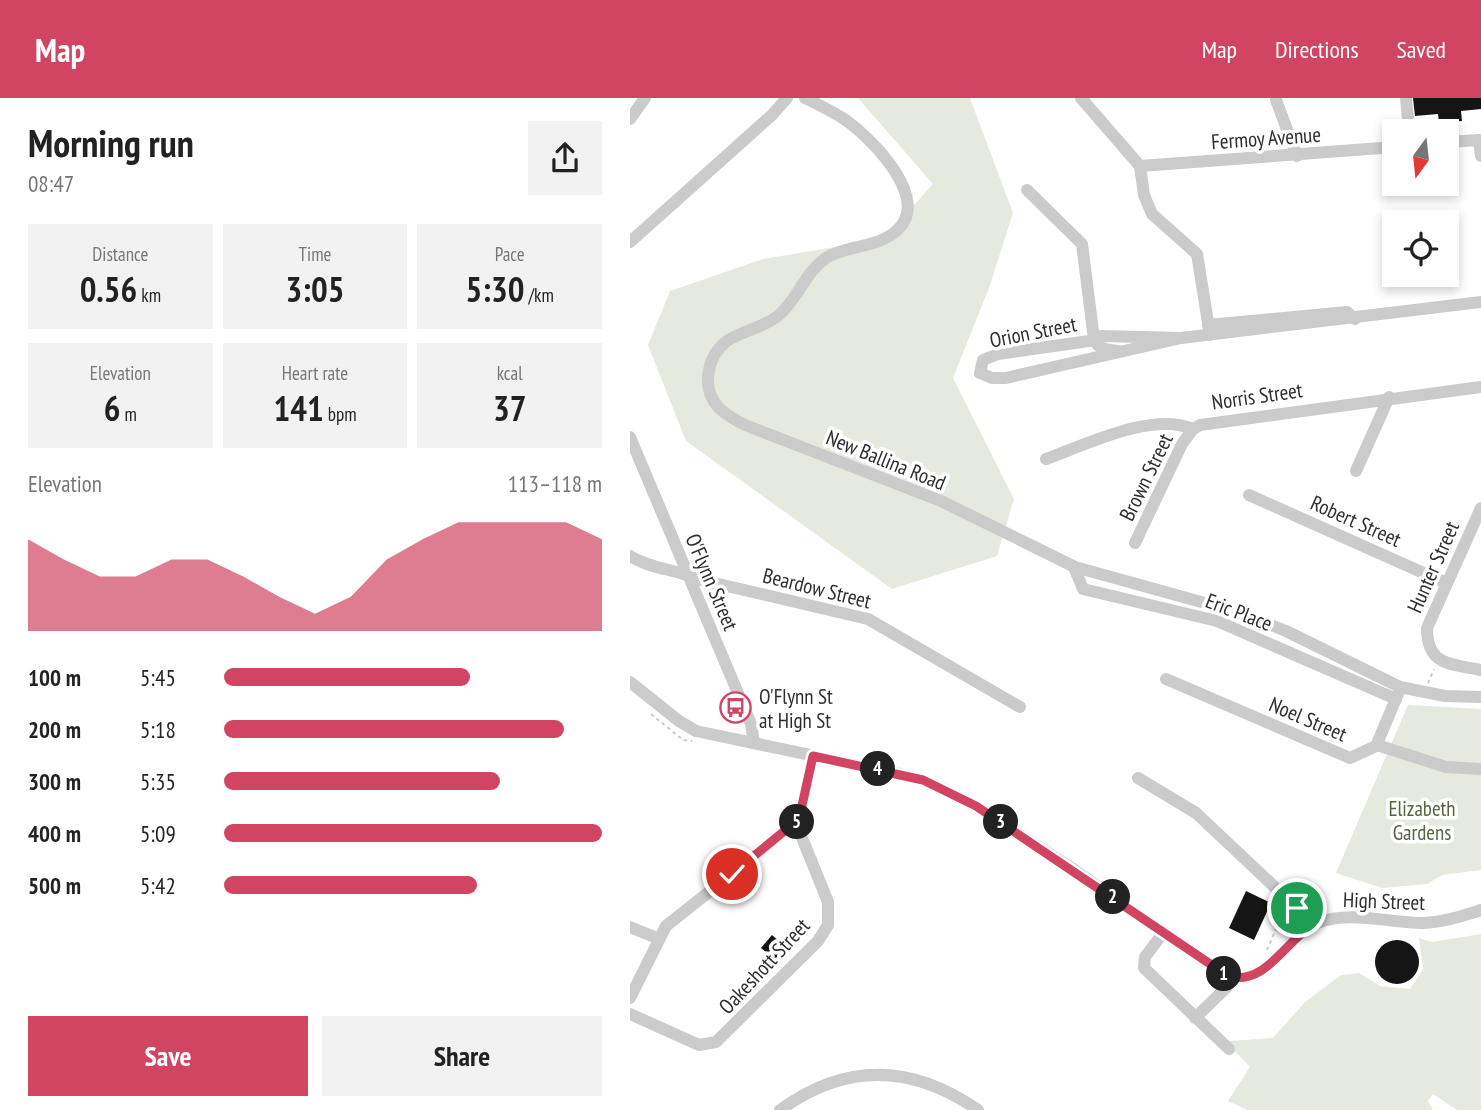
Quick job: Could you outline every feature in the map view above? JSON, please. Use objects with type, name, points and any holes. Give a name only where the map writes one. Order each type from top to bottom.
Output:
[{"type":"street","points":[[630,119],[645,98]]},
{"type":"street","points":[[630,242],[787,98]]},
{"type":"street","name":"New Ballina Road","points":[[805,98],[846,121],[869,141],[908,194],[908,214],[904,223],[890,236],[828,257],[811,271],[781,314],[769,323],[727,341],[710,364],[710,394],[723,412],[745,425],[940,501],[1074,567],[1241,613],[1286,631],[1398,693],[1481,697]]},
{"type":"street","points":[[1082,98],[1140,166],[1144,195],[1152,214],[1197,254],[1209,330]]},
{"type":"street","points":[[1406,98],[1408,119]]},
{"type":"street","points":[[1276,100],[1297,156]]},
{"type":"street","points":[[1460,141],[1479,140],[1481,156]]},
{"type":"street","name":"Fermoy Avenue","points":[[1140,166],[1382,148]]},
{"type":"street","points":[[1027,190],[1082,244],[1094,340],[1097,346],[1104,349],[1123,352]]},
{"type":"street","name":"Orion Street","points":[[1181,338],[1101,336],[1094,340],[998,354],[983,360],[980,373],[992,378],[1006,378],[1123,352],[1181,338],[1209,330],[1355,319],[1481,302]]},
{"type":"street","name":"Norris Street","points":[[1046,459],[1147,425],[1175,423],[1192,429],[1209,422],[1481,387]]},
{"type":"street","points":[[1356,471],[1389,397]]},
{"type":"street","name":"Brown Street","points":[[1135,543],[1182,444],[1192,429]]},
{"type":"street","name":"O'Flynn Street","points":[[630,437],[751,724],[754,743]]},
{"type":"street","name":"Robert Street","points":[[1250,495],[1446,583]]},
{"type":"street","name":"Hunter Street","points":[[1481,508],[1427,628],[1427,644],[1433,655],[1442,661],[1481,670]]},
{"type":"street","name":"Beardow Street","points":[[630,556],[651,566],[868,619],[1020,707]]},
{"type":"street","name":"Eric Place","points":[[1074,567],[1083,589],[1217,621],[1398,693]]},
{"type":"street","name":"Noel Street","points":[[1166,679],[1350,758],[1377,745]]},
{"type":"street","points":[[630,682],[689,727],[923,780],[966,801],[1071,867],[1163,933],[1232,977],[1227,988],[1195,1018]]},
{"type":"street","points":[[1398,693],[1377,745],[1446,767],[1481,769]]},
{"type":"street","points":[[630,998],[657,938],[672,920],[796,823],[801,814],[813,756]]},
{"type":"street","points":[[1138,778],[1196,813],[1314,924]]},
{"type":"street","name":"Oakeshott Street","points":[[630,1014],[699,1045],[716,1042],[818,941],[828,925],[828,902],[796,823]]},
{"type":"street","name":"High Street","points":[[1232,977],[1245,978],[1257,974],[1300,933],[1314,924],[1333,918],[1435,922],[1481,910]]},
{"type":"street","points":[[630,927],[657,938]]},
{"type":"street","points":[[1163,933],[1145,957],[1144,968],[1229,1049]]},
{"type":"street","points":[[780,1110],[818,1086],[847,1078],[879,1074],[900,1076],[941,1087],[978,1110]]},
{"type":"path","points":[[1428,683],[1437,662]]},
{"type":"path","points":[[1266,955],[1280,916],[1288,907]]},
{"type":"green space","points":[[858,98],[970,98],[1013,213],[989,288],[953,378],[1014,499],[997,556],[892,589],[686,441],[648,345],[670,291],[763,259],[883,239],[933,184]]},
{"type":"green space","name":"Elizabeth Gardens","points":[[1408,705],[1481,709],[1481,870],[1442,875],[1427,884],[1382,888],[1336,873]]},
{"type":"green space","points":[[1481,934],[1481,1110],[1457,1110],[1433,1094],[1428,1101],[1433,1110],[1247,1110],[1228,1101],[1250,1067],[1231,1047],[1230,1041],[1273,1038],[1305,1002],[1341,975],[1359,973],[1380,986],[1410,989],[1423,969],[1419,938],[1432,942]]},
{"type":"building","points":[[1413,98],[1481,98],[1481,109],[1461,111],[1462,121],[1439,119],[1438,114],[1415,116]]},
{"type":"building","points":[[1246,891],[1271,903],[1254,940],[1229,928]]},
{"type":"building","points":[[772,935],[786,947],[775,960],[761,948]]},
{"type":"building","points":[[1397,940],[1413,946],[1419,962],[1413,978],[1397,984],[1381,978],[1375,962],[1381,946]]},
{"type":"place","name":"O'Flynn St at High St","points":[[736,708]]},
{"type":"route","points":[[732,874],[793,827],[799,819],[813,756],[923,780],[976,806],[1071,867],[1228,976],[1240,979],[1257,974],[1300,933],[1314,924],[1297,908]]}]
